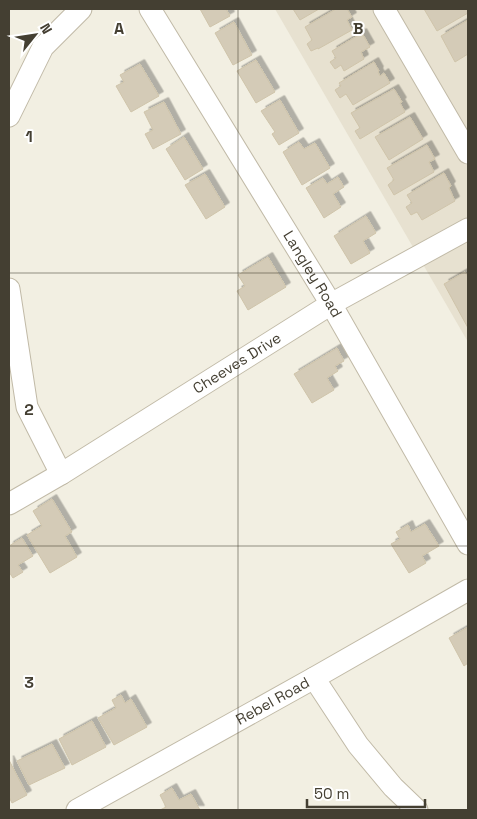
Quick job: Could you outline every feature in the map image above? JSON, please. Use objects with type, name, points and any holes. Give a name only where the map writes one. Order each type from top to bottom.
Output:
[{"type":"street","points":[[9,116],[43,47],[81,9]]},
{"type":"street","name":"Langley Road","points":[[150,9],[331,304],[468,544]]},
{"type":"street","points":[[384,9],[468,153]]},
{"type":"street","name":"Cheeves Drive","points":[[9,504],[61,474],[331,304],[468,229]]},
{"type":"street","points":[[9,289],[27,406],[61,474]]},
{"type":"street","name":"Rebel Road","points":[[79,810],[468,590]]},
{"type":"street","points":[[314,678],[358,745],[393,786],[417,810]]},
{"type":"shaded area","points":[[275,9],[468,9],[468,342]]},
{"type":"building","points":[[200,9],[226,9],[230,16],[210,27]]},
{"type":"building","points":[[293,9],[319,9],[300,20]]},
{"type":"building","points":[[336,9],[347,9],[352,17],[347,20],[352,30],[311,51],[307,44],[312,40],[305,27]]},
{"type":"building","points":[[424,9],[468,9],[468,13],[437,31]]},
{"type":"building","points":[[468,20],[468,54],[455,62],[441,36]]},
{"type":"building","points":[[234,22],[252,55],[233,65],[215,33]]},
{"type":"building","points":[[362,33],[370,47],[361,52],[364,59],[344,71],[341,65],[335,69],[330,62],[336,58],[332,51]]},
{"type":"building","points":[[256,60],[275,92],[256,103],[237,71]]},
{"type":"building","points":[[374,62],[380,76],[384,73],[390,83],[353,105],[346,94],[340,98],[335,90],[341,86],[339,83]]},
{"type":"building","points":[[140,64],[159,96],[131,112],[116,86],[124,82],[120,75]]},
{"type":"building","points":[[394,89],[402,102],[400,103],[405,112],[360,139],[355,131],[360,128],[351,113]]},
{"type":"building","points":[[280,100],[299,133],[279,145],[272,134],[275,132],[261,111]]},
{"type":"building","points":[[164,102],[181,134],[153,149],[145,134],[153,130],[144,112]]},
{"type":"building","points":[[410,117],[423,139],[389,160],[375,137]]},
{"type":"building","points":[[184,137],[203,169],[185,180],[166,149]]},
{"type":"building","points":[[299,142],[304,149],[315,143],[330,168],[302,185],[283,152]]},
{"type":"building","points":[[427,145],[435,159],[429,162],[434,172],[394,195],[388,185],[394,180],[387,168]]},
{"type":"building","points":[[444,173],[451,186],[449,188],[455,201],[422,220],[417,212],[411,215],[406,207],[412,203],[407,195]]},
{"type":"building","points":[[205,174],[225,207],[206,219],[185,185]]},
{"type":"building","points":[[338,177],[344,187],[333,194],[341,207],[324,218],[306,188],[323,178],[327,184]]},
{"type":"building","points":[[366,216],[376,233],[363,241],[370,253],[351,264],[334,236]]},
{"type":"building","points":[[268,257],[286,287],[248,310],[237,291],[245,286],[238,275]]},
{"type":"building","points":[[465,272],[468,277],[468,328],[444,284]]},
{"type":"building","points":[[337,348],[344,361],[335,366],[338,371],[327,378],[334,390],[312,403],[294,374]]},
{"type":"building","points":[[52,499],[72,532],[65,536],[77,557],[50,573],[27,535],[42,526],[33,511]]},
{"type":"building","points":[[425,524],[439,546],[422,556],[426,563],[409,573],[391,544],[400,539],[396,532],[408,525],[411,532]]},
{"type":"building","points":[[22,538],[33,556],[18,565],[23,572],[13,578],[9,572],[9,546]]},
{"type":"building","points":[[468,627],[468,663],[464,666],[449,638]]},
{"type":"building","points":[[121,695],[125,703],[131,699],[147,727],[114,745],[98,718],[116,708],[112,700]]},
{"type":"building","points":[[92,721],[106,747],[72,765],[59,739]]},
{"type":"building","points":[[52,744],[65,768],[29,785],[17,761]]},
{"type":"building","points":[[9,760],[27,795],[12,803],[9,797]]},
{"type":"building","points":[[172,788],[179,800],[191,794],[200,810],[160,810],[166,807],[160,795]]}]
